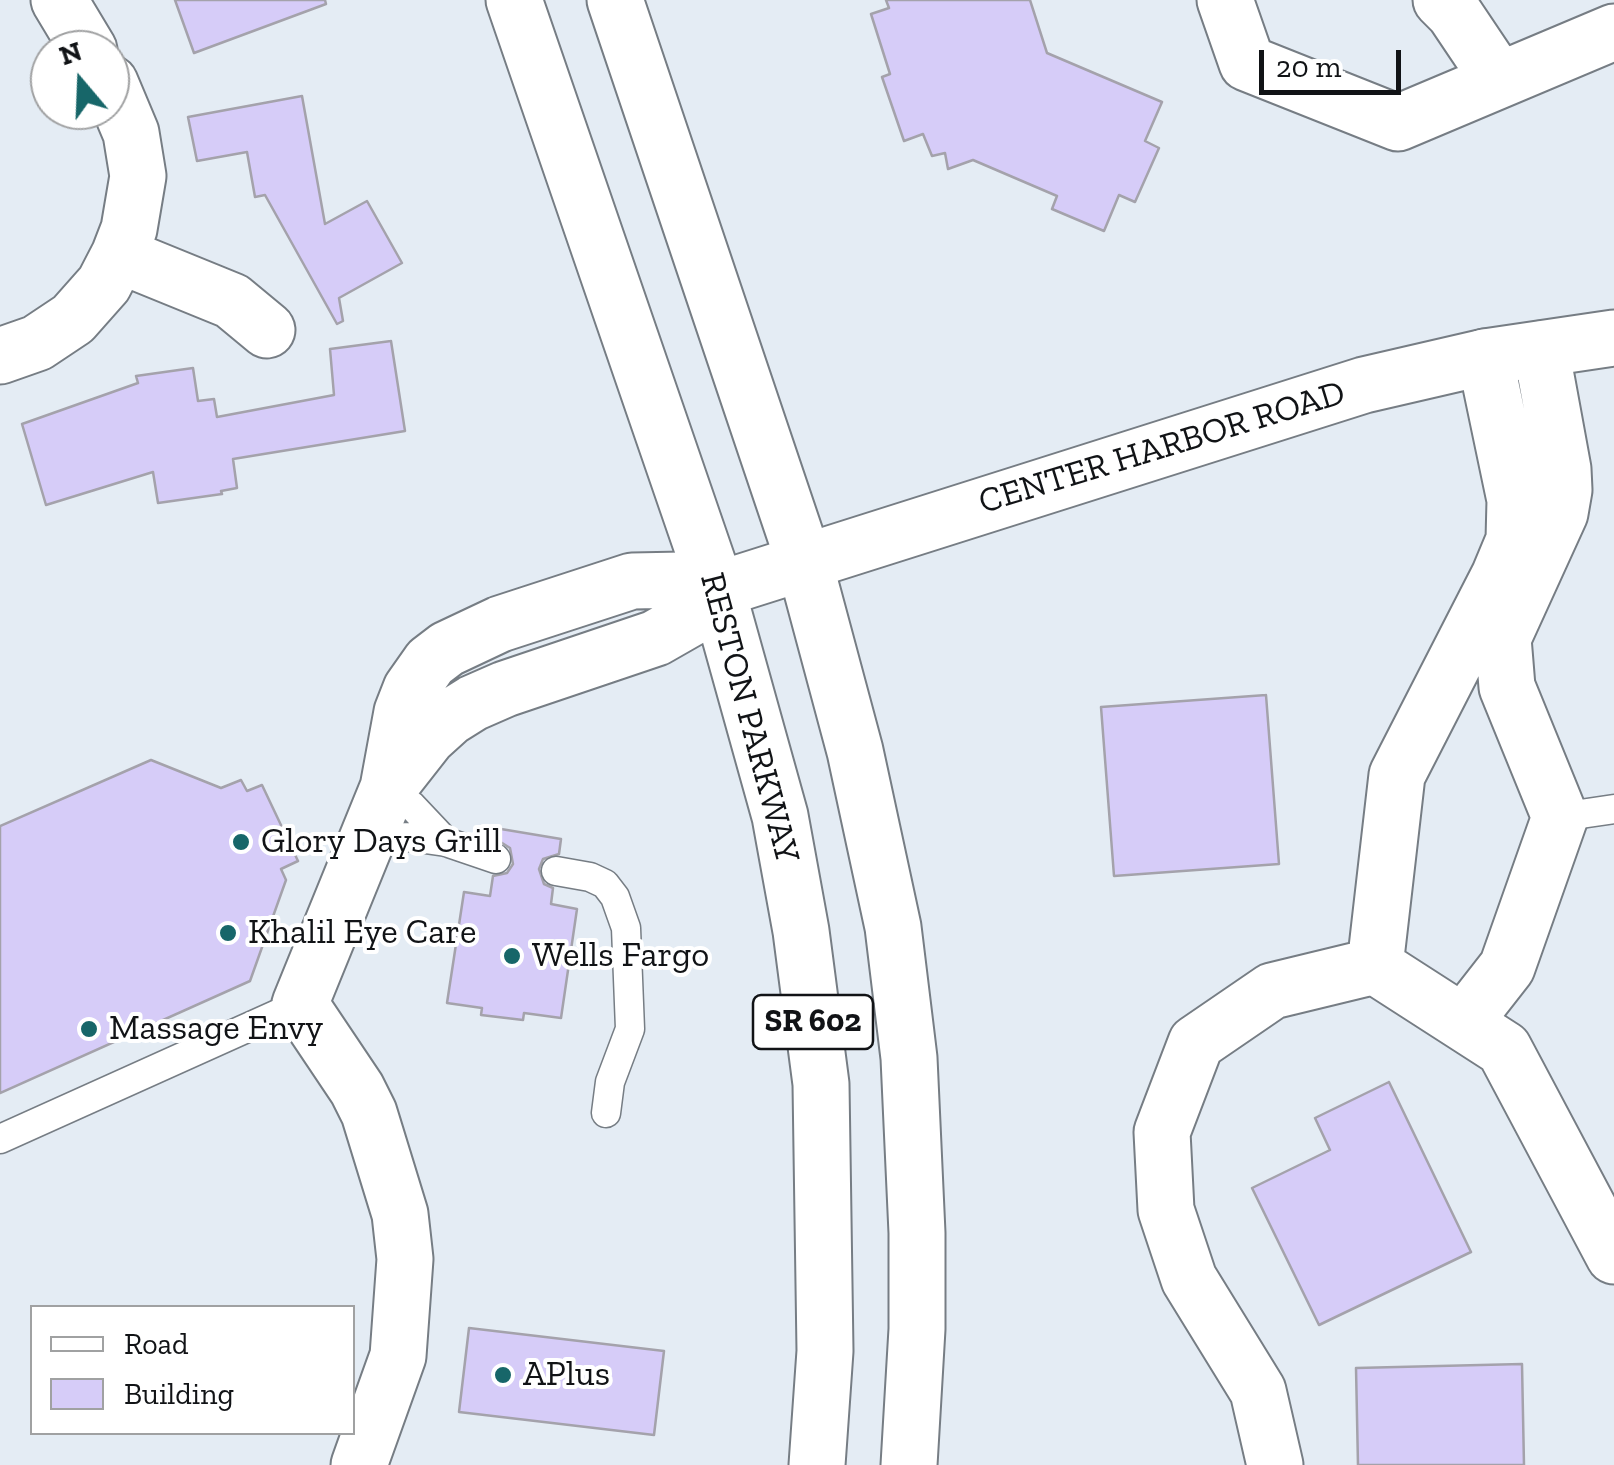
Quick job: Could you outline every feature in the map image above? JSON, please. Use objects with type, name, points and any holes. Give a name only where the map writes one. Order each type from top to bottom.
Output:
[{"type":"street","points":[[59,0],[77,30]]},
{"type":"street","name":"RESTON PARKWAY","points":[[514,0],[717,590],[780,816],[801,931],[821,1084],[825,1350],[816,1465]]},
{"type":"street","name":"SR 602","points":[[615,0],[804,561],[855,751],[878,857],[892,928],[909,1058],[917,1329],[909,1465]]},
{"type":"street","points":[[1225,0],[1247,63],[1398,123],[1614,32]]},
{"type":"street","points":[[1441,0],[1499,80]]},
{"type":"street","points":[[0,356],[37,343],[73,318],[104,284],[129,229],[138,176],[130,128]]},
{"type":"street","points":[[119,255],[232,300],[267,330]]},
{"type":"street","name":"CENTER HARBOR ROAD","points":[[717,590],[1302,402],[1485,357],[1614,338]]},
{"type":"street","points":[[1464,1022],[1508,967],[1560,817],[1507,688],[1503,638],[1560,512],[1564,490],[1541,349]]},
{"type":"street","points":[[1376,966],[1397,774],[1514,540],[1515,500],[1485,357]]},
{"type":"street","points":[[359,1465],[398,1356],[404,1275],[400,1214],[370,1112],[300,1004],[367,838],[388,788],[428,737],[449,718],[506,688],[656,638],[698,614],[717,590]]},
{"type":"street","points":[[1275,1465],[1258,1391],[1190,1279],[1166,1210],[1162,1132],[1196,1043],[1272,991],[1376,966],[1504,1049],[1614,1256]]},
{"type":"lane","points":[[388,788],[412,806],[446,842]]},
{"type":"lane","points":[[1560,817],[1614,808]]},
{"type":"lane","points":[[367,838],[410,837],[446,842],[496,859]]},
{"type":"lane","points":[[556,872],[590,877],[605,884],[615,897],[626,928],[630,1029],[610,1082],[606,1113]]},
{"type":"lane","points":[[0,1139],[300,1004]]},
{"type":"building","points":[[175,0],[325,0],[326,4],[194,53]]},
{"type":"building","points":[[886,0],[1030,0],[1047,53],[1162,102],[1145,141],[1159,148],[1135,202],[1119,195],[1104,231],[1052,209],[1057,196],[973,160],[948,169],[945,153],[932,156],[923,134],[904,141],[882,77],[890,74],[871,14],[889,8]]},
{"type":"building","points":[[302,96],[325,224],[367,201],[402,263],[339,298],[343,321],[337,324],[265,195],[255,197],[247,152],[197,161],[188,117]]},
{"type":"building","points":[[391,341],[405,431],[233,459],[237,488],[221,491],[222,494],[158,503],[153,472],[46,505],[22,424],[138,383],[136,376],[193,368],[198,401],[214,399],[217,417],[334,395],[330,349]]},
{"type":"building","points":[[1266,695],[1279,864],[1114,876],[1101,707]]},
{"type":"building","points":[[151,760],[221,788],[241,780],[247,791],[262,785],[298,861],[281,869],[286,880],[250,981],[0,1093],[0,826]]},
{"type":"building","name":"Wells Fargo","points":[[501,829],[561,839],[559,854],[543,859],[539,869],[544,884],[553,888],[551,904],[577,909],[561,1018],[524,1013],[523,1020],[481,1015],[482,1008],[447,1003],[464,892],[490,896],[493,876],[507,873],[513,864],[510,848],[499,841]]},
{"type":"building","points":[[1389,1082],[1471,1252],[1319,1325],[1252,1188],[1330,1150],[1315,1118]]},
{"type":"building","points":[[469,1328],[664,1351],[654,1435],[459,1412]]},
{"type":"building","points":[[1522,1364],[1524,1465],[1358,1465],[1356,1368]]},
{"type":"place","name":"Glory Days Grill","points":[[241,842]]},
{"type":"place","name":"Khalil Eye Care","points":[[228,933]]},
{"type":"place","name":"Wells Fargo","points":[[512,956]]},
{"type":"place","name":"Massage Envy","points":[[89,1029]]},
{"type":"place","name":"APlus","points":[[503,1375]]}]
